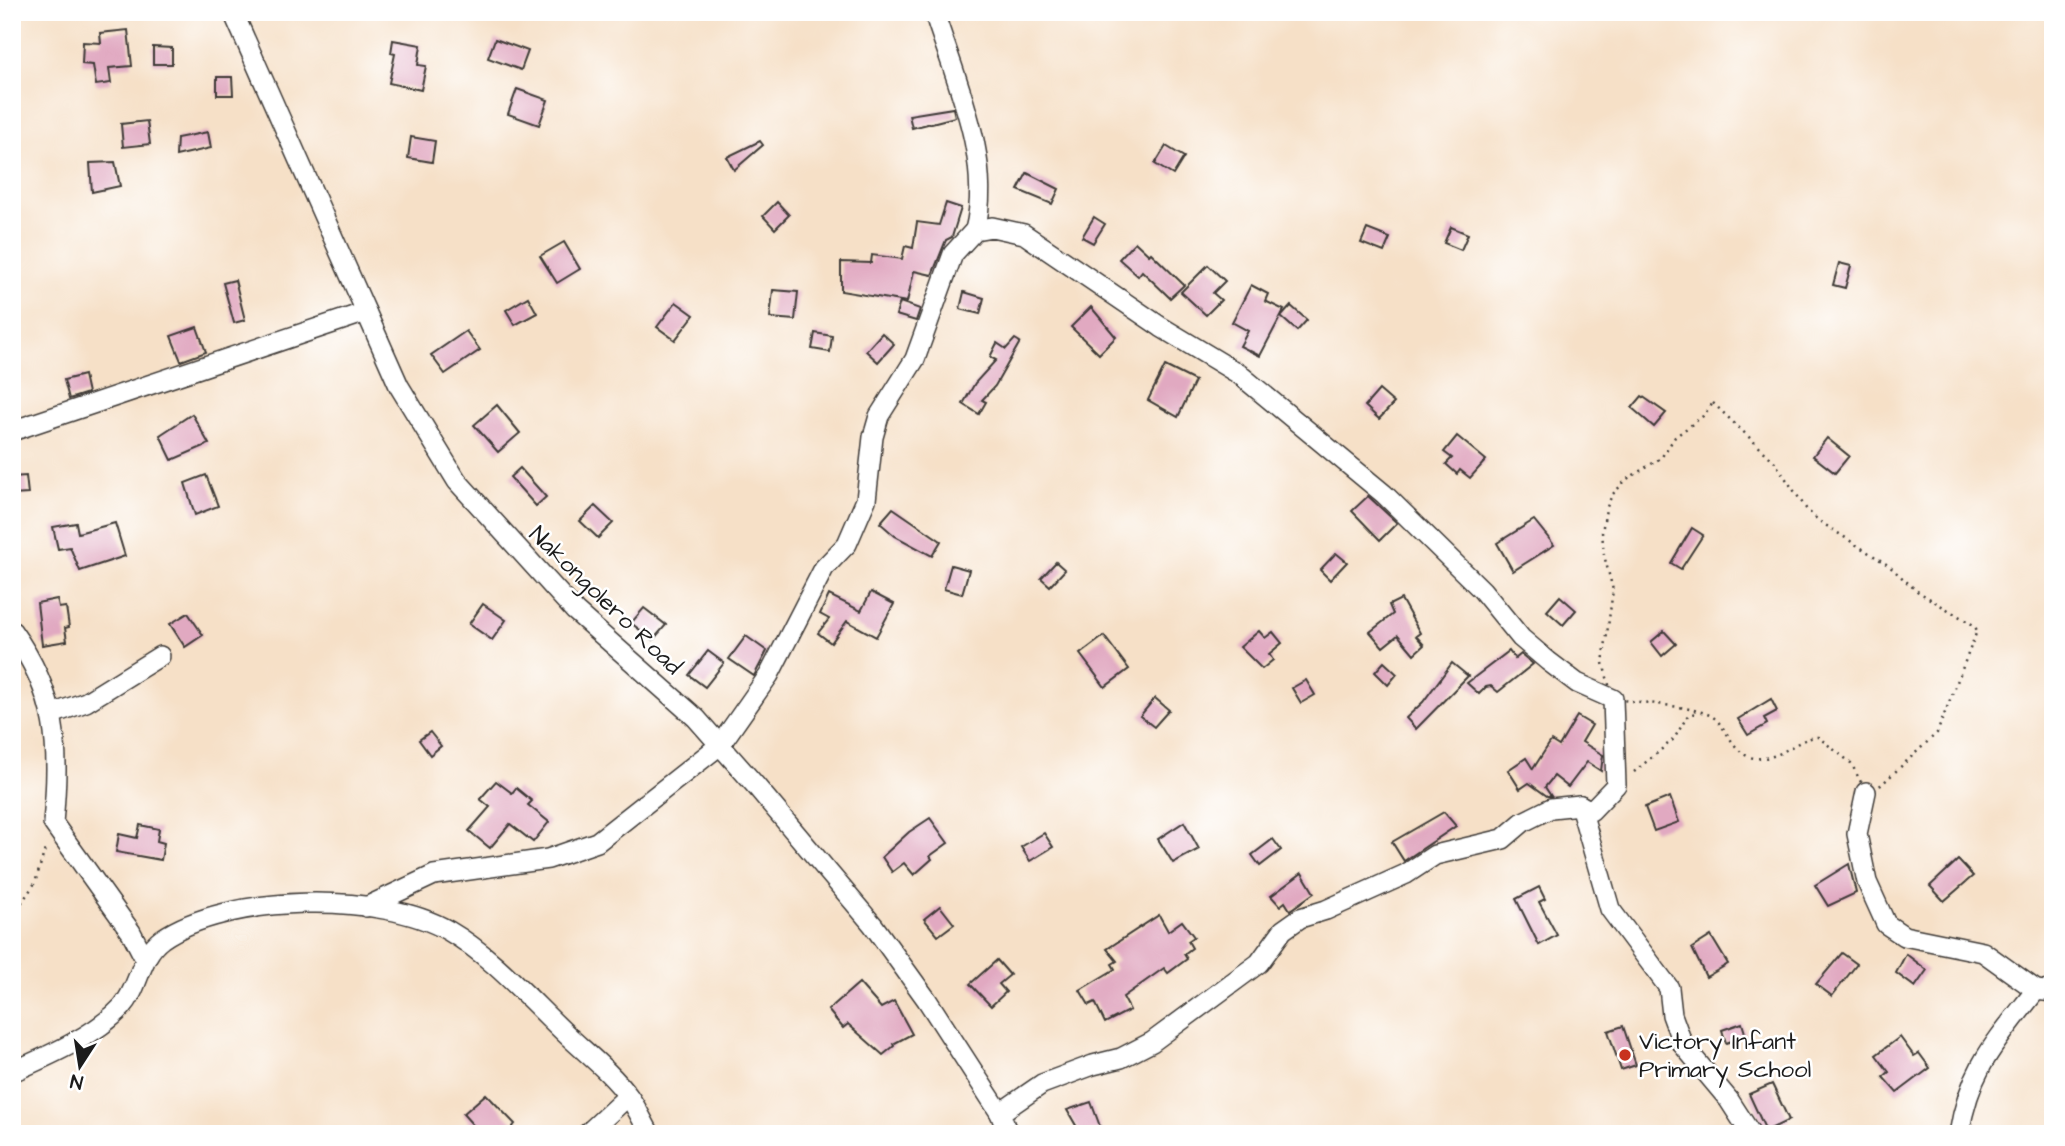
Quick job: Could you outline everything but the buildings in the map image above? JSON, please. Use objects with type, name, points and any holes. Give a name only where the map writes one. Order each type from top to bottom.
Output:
[{"type":"street","name":"Nakongolero Road","points":[[233,12],[399,386],[457,481],[575,611],[696,718],[873,925],[1000,1114],[1008,1134]]},
{"type":"street","points":[[366,907],[434,876],[548,859],[597,842],[720,745],[769,675],[824,568],[847,544],[866,500],[878,415],[915,359],[953,254],[975,230],[981,206],[972,137],[934,12]]},
{"type":"street","points":[[975,230],[992,226],[1024,234],[1161,327],[1239,374],[1384,494],[1482,590],[1521,638],[1577,683],[1613,699],[1616,785],[1591,811],[1580,805],[1551,808],[1523,822],[1503,839],[1435,855],[1406,874],[1326,910],[1300,918],[1283,930],[1259,963],[1152,1042],[1121,1058],[1093,1065],[1042,1084],[1000,1114]]},
{"type":"street","points":[[12,431],[366,312]]},
{"type":"street","points":[[12,631],[27,651],[45,690],[52,714],[59,761],[53,822],[131,932],[145,959]]},
{"type":"street","points":[[52,714],[86,702],[160,656]]},
{"type":"street","points":[[1866,792],[1857,834],[1867,882],[1886,924],[1904,936],[1983,952],[2044,991],[1978,1067],[1964,1104],[1959,1134]]},
{"type":"street","points":[[1580,805],[1610,909],[1669,988],[1672,1015],[1683,1045],[1729,1100],[1751,1134]]},
{"type":"street","points":[[12,1072],[94,1028],[121,1007],[133,991],[145,959],[160,941],[187,925],[238,909],[306,902],[366,907],[412,917],[449,931],[499,970],[628,1096],[650,1134]]},
{"type":"street","points":[[587,1134],[628,1096]]},
{"type":"path","points":[[1713,403],[1774,461],[1807,510],[1819,522],[1888,565],[1917,591],[1975,626],[1977,631],[1937,733],[1881,785],[1866,792],[1851,763],[1818,737],[1804,738],[1764,758],[1747,756],[1731,745],[1714,718],[1699,712],[1613,699],[1603,663],[1612,590],[1602,532],[1606,509],[1612,495],[1628,479],[1661,458],[1675,437],[1703,416],[1713,403]]},
{"type":"path","points":[[1616,785],[1646,764],[1674,739],[1688,715],[1699,712]]},
{"type":"path","points":[[12,929],[18,908],[35,883],[53,822]]},
{"type":"place","name":"Victory Infant Primary School","points":[[1625,1055]]}]
